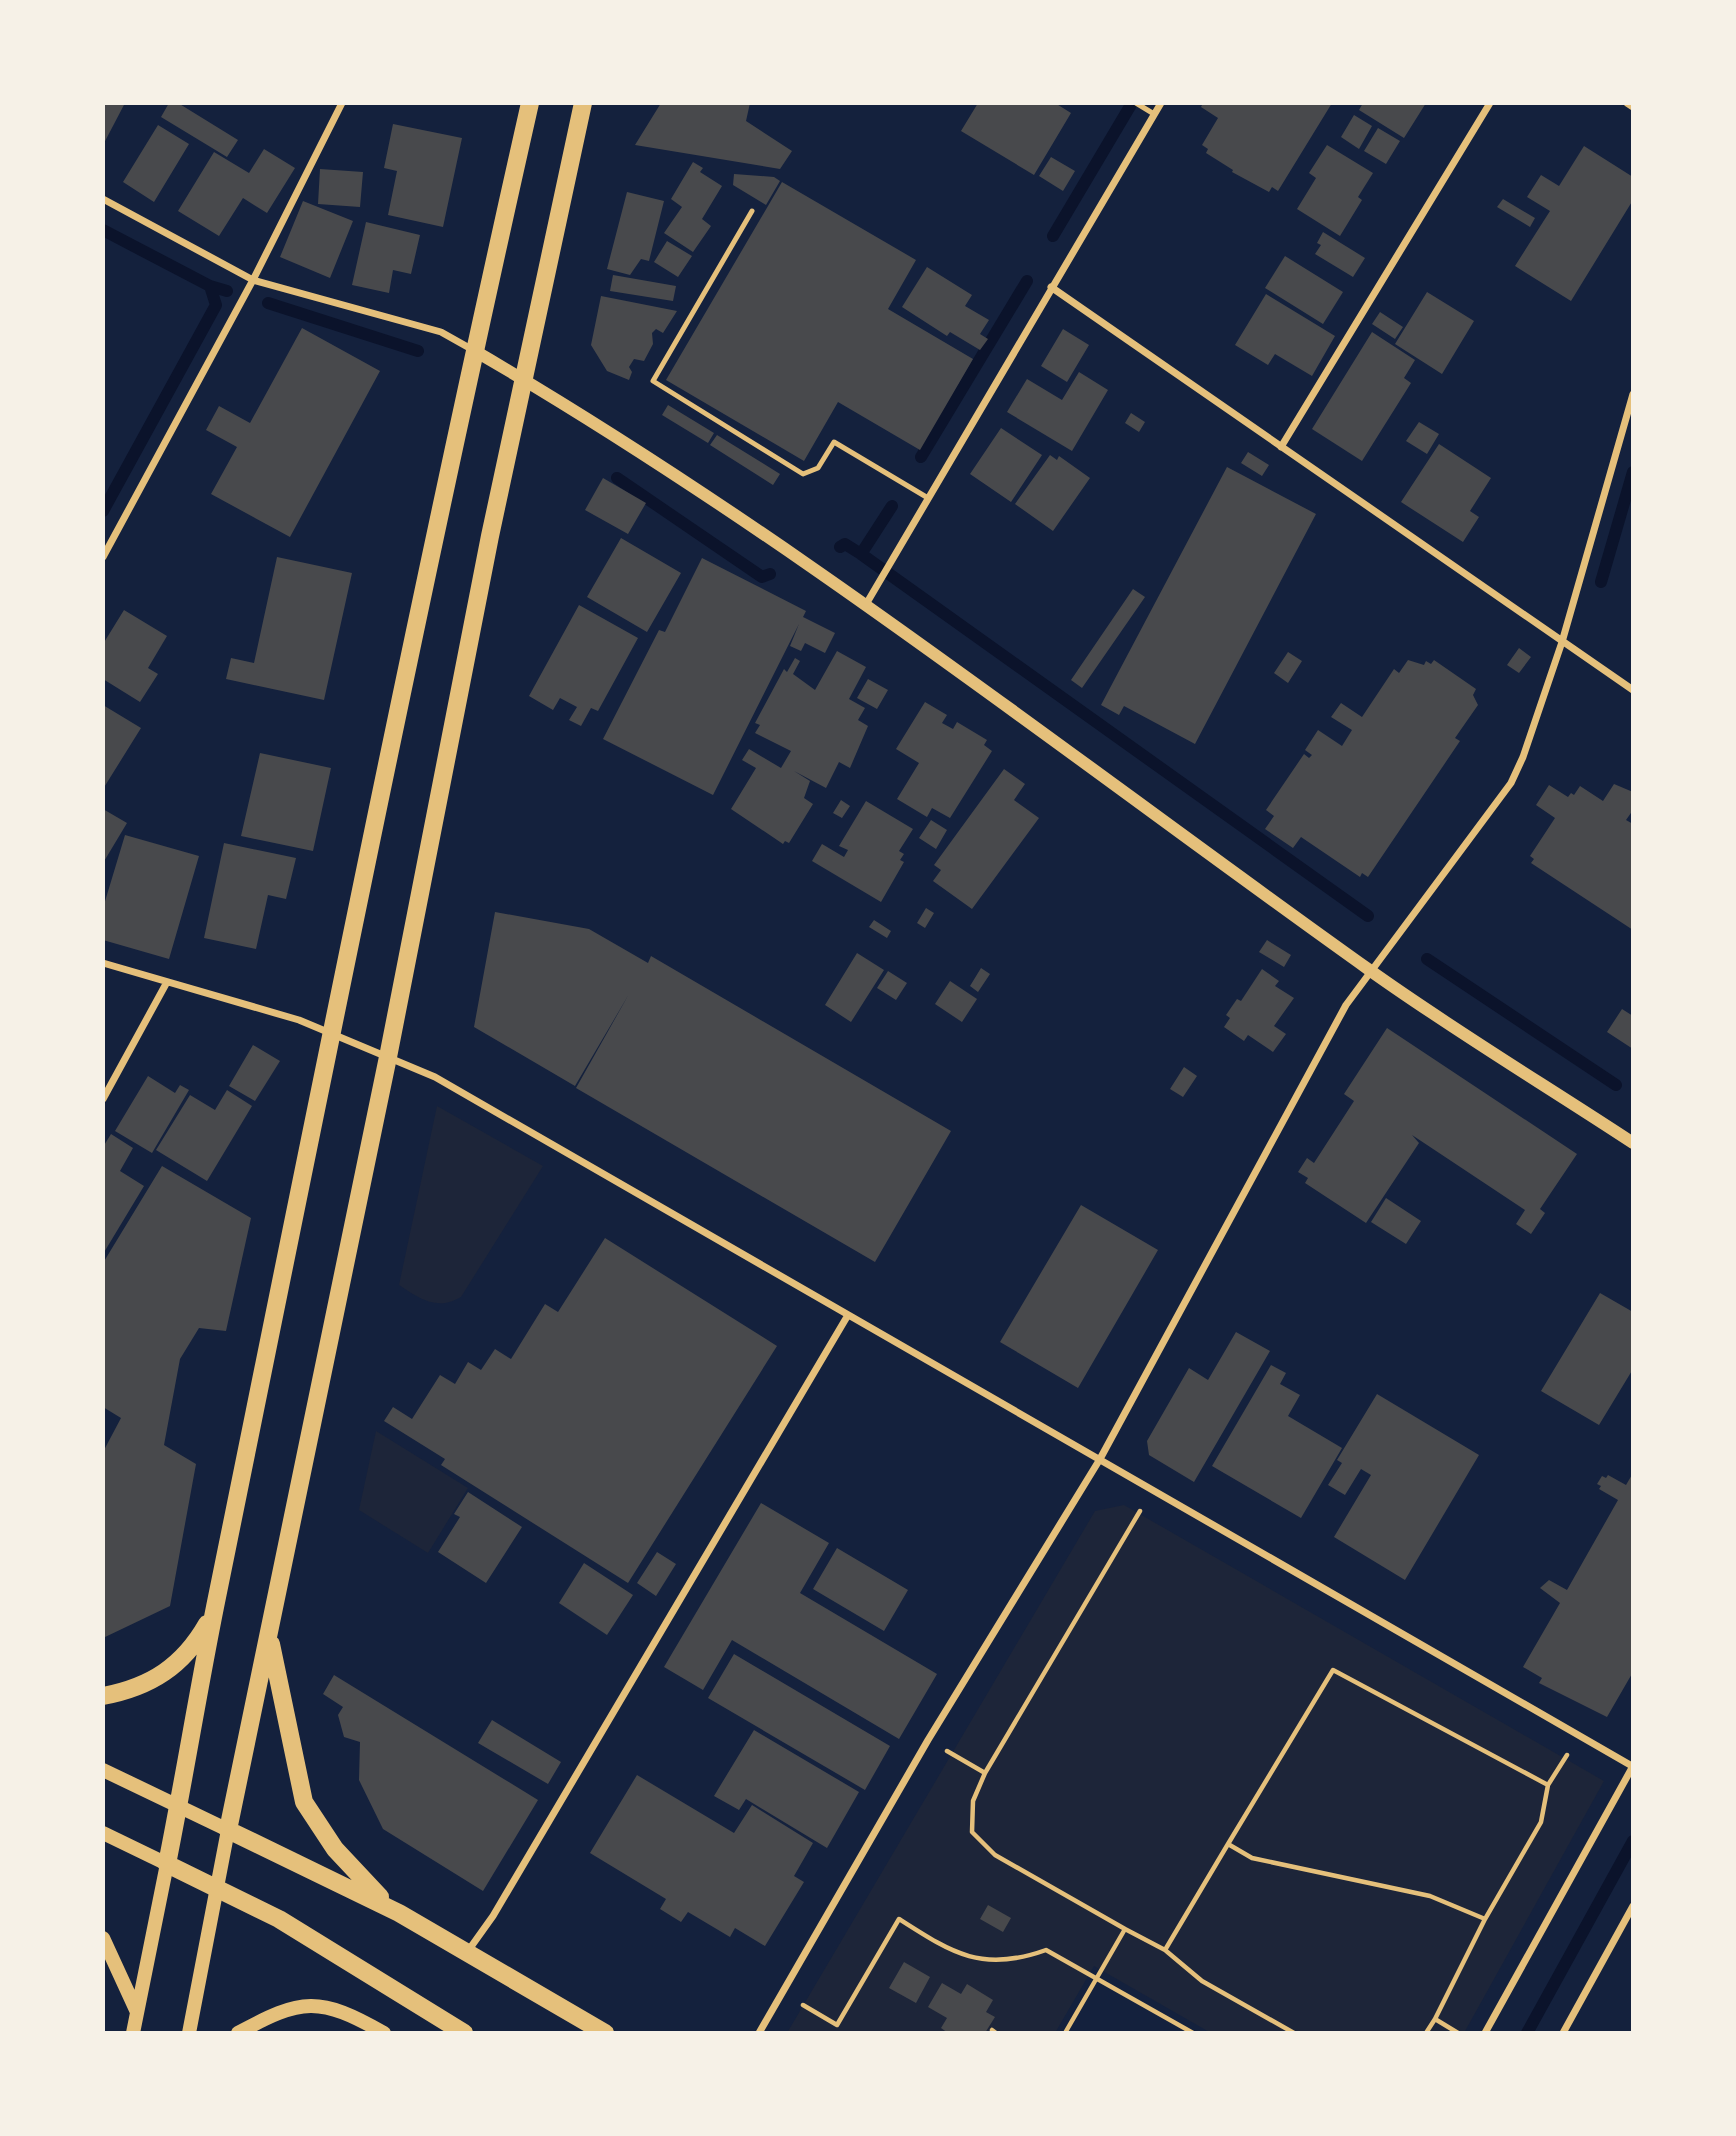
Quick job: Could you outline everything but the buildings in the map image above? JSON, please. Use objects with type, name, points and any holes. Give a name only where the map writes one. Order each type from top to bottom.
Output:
[{"type":"main road","points":[[133,2033],[214,1612],[475,351],[530,103]]},
{"type":"main road","points":[[189,2033],[523,379],[583,103]]},
{"type":"main road","points":[[103,1696],[131,1691],[156,1680],[181,1661],[214,1612]]},
{"type":"main road","points":[[270,1637],[304,1802],[317,1826],[361,1880],[399,1913]]},
{"type":"main road","points":[[103,1770],[399,1913],[605,2033]]},
{"type":"main road","points":[[103,1833],[279,1919],[464,2033]]},
{"type":"main road","points":[[103,1938],[136,2012]]},
{"type":"main road","points":[[238,2033],[284,2009],[318,2005],[344,2010],[384,2033]]},
{"type":"street","points":[[103,557],[253,280],[342,103]]},
{"type":"street","points":[[865,606],[1161,103]]},
{"type":"street","points":[[1281,447],[1490,103]]},
{"type":"street","points":[[1627,103],[1633,107]]},
{"type":"street","points":[[103,199],[253,280],[441,332],[645,453],[865,606],[1372,972],[1633,1143]]},
{"type":"street","points":[[1051,287],[1633,690]]},
{"type":"street","points":[[759,2033],[928,1740],[1100,1459],[1346,1005],[1511,783],[1523,757],[1562,642],[1633,394]]},
{"type":"street","points":[[103,963],[299,1020],[435,1077],[1633,1766],[1485,2033]]},
{"type":"street","points":[[103,1099],[167,982]]},
{"type":"street","points":[[468,1952],[493,1916],[849,1315]]},
{"type":"street","points":[[1563,2033],[1633,1906]]},
{"type":"lane","points":[[1137,104],[1154,114]]},
{"type":"lane","points":[[752,211],[653,381],[803,474],[818,468],[834,442],[928,498]]},
{"type":"path","points":[[1153,1490],[985,1773],[972,1801],[972,1832],[995,1854],[1165,1950],[1202,1981],[1294,2033]]},
{"type":"path","points":[[1165,1950],[1333,1670],[1548,1785]]},
{"type":"path","points":[[1426,2033],[1485,1919],[1541,1822],[1548,1785],[1579,1737]]},
{"type":"path","points":[[928,1740],[985,1773]]},
{"type":"path","points":[[1228,1844],[1252,1858],[1430,1896],[1485,1919]]},
{"type":"path","points":[[782,1993],[836,2025],[899,1919],[948,1950],[992,1962],[1025,1958],[1046,1950],[1193,2033]]},
{"type":"path","points":[[1065,2033],[1125,1929]]},
{"type":"path","points":[[1435,2019],[1458,2033]]},
{"type":"shaded area","points":[[437,1106],[543,1166],[461,1297],[444,1303],[429,1302],[399,1285]]},
{"type":"shaded area","points":[[376,1431],[468,1488],[428,1553],[359,1510]]},
{"type":"shaded area","points":[[1124,1505],[1604,1781],[1464,2033],[1211,2033],[1094,1966],[1055,2033],[787,2033],[1095,1511]]},
{"type":"waterway","points":[[1053,236],[1132,103]]},
{"type":"waterway","points":[[103,230],[210,286],[216,305],[103,511]]},
{"type":"waterway","points":[[921,457],[1027,281]]},
{"type":"waterway","points":[[210,286],[227,291]]},
{"type":"waterway","points":[[268,303],[418,351]]},
{"type":"waterway","points":[[1601,582],[1633,472]]},
{"type":"waterway","points":[[617,478],[762,577],[770,574]]},
{"type":"waterway","points":[[861,554],[892,506]]},
{"type":"waterway","points":[[840,547],[845,544],[861,554],[1368,916]]},
{"type":"waterway","points":[[1427,959],[1616,1085]]},
{"type":"waterway","points":[[1527,2033],[1633,1841]]}]
